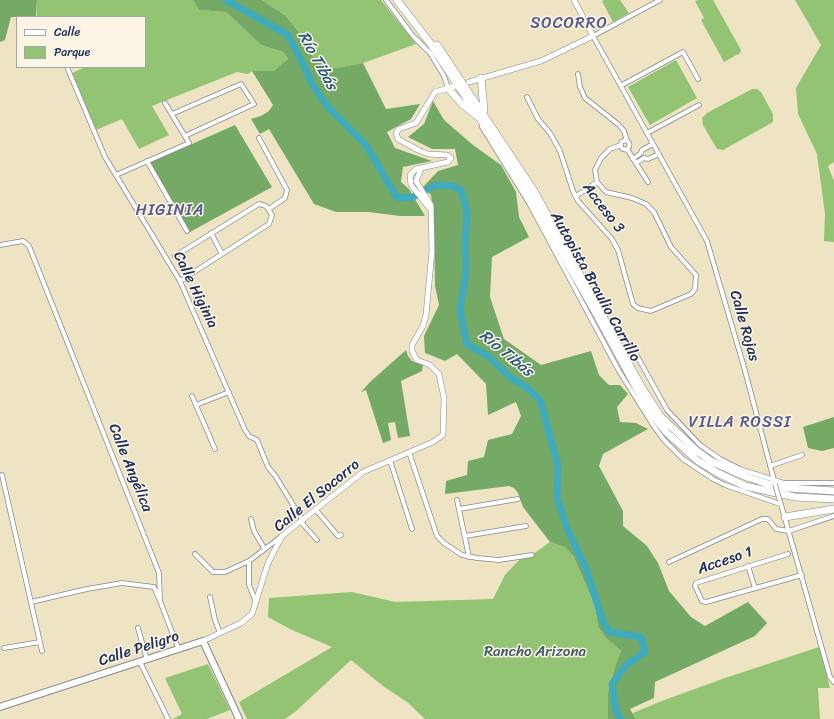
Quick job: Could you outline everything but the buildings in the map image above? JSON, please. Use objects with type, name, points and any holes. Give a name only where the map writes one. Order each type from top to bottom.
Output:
[{"type":"highway","name":"Autopista Braulio Carrillo","points":[[397,0],[534,191],[642,388],[660,416],[672,429],[711,461],[744,476],[771,485],[788,488],[834,491]]},
{"type":"highway","name":"Autopista Braulio Carrillo","points":[[403,0],[434,41],[541,216],[648,411],[667,433],[698,461],[718,473],[745,486],[795,497],[834,499]]},
{"type":"highway","points":[[479,116],[481,78]]},
{"type":"highway","points":[[452,87],[479,116]]},
{"type":"highway","points":[[785,517],[834,509]]},
{"type":"main road","name":"Calle Peligro","points":[[0,707],[203,641],[239,719]]},
{"type":"street","points":[[386,0],[413,36],[430,53],[452,87],[435,92],[416,123],[399,129],[396,133],[398,139],[418,150],[428,154],[447,155],[451,158],[448,162],[421,169],[416,179],[416,187],[421,199],[430,209]]},
{"type":"street","name":"Calle Rojas","points":[[574,0],[707,241],[744,367],[780,504],[802,575],[830,677],[834,682]]},
{"type":"street","points":[[469,82],[541,61],[593,36],[660,0]]},
{"type":"street","points":[[622,85],[682,52],[698,78]]},
{"type":"street","name":"Calle Higinia","points":[[67,68],[105,158],[180,281],[249,436],[256,440],[268,467],[276,477],[302,521],[317,540]]},
{"type":"street","points":[[578,74],[580,87],[585,98],[619,125],[624,131],[626,141],[630,144],[627,149]]},
{"type":"street","points":[[172,114],[241,84],[254,104],[185,136]]},
{"type":"street","name":"Acceso 3","points":[[527,97],[538,119],[550,133],[560,151],[576,196],[612,239],[620,256],[633,304],[638,308],[651,311],[691,294],[695,289],[696,275],[671,247],[654,212],[639,200],[606,192],[597,182],[595,170],[597,163],[610,149],[621,146]]},
{"type":"street","points":[[116,175],[189,143],[165,103]]},
{"type":"street","points":[[647,133],[699,105]]},
{"type":"street","points":[[479,116],[529,203],[619,372],[646,415],[664,440],[683,459],[713,479],[725,485],[780,504]]},
{"type":"street","points":[[259,138],[288,190],[285,198],[269,209]]},
{"type":"street","points":[[626,141],[623,142],[621,146],[623,149],[627,149],[648,182]]},
{"type":"street","points":[[634,159],[641,153],[642,150],[653,144]]},
{"type":"street","points":[[641,153],[644,158]]},
{"type":"street","points":[[636,163],[644,158],[648,159],[658,154]]},
{"type":"street","points":[[146,161],[187,231]]},
{"type":"street","points":[[576,196],[597,182]]},
{"type":"street","name":"Calle El Socorro","points":[[203,641],[249,617],[254,611],[268,563],[282,536],[363,472],[440,439],[444,430],[444,398],[439,374],[430,365],[417,360],[412,351],[412,345],[423,326],[426,315],[432,251],[431,205],[428,198],[416,187]]},
{"type":"street","points":[[176,256],[259,204],[266,206],[269,209],[272,218],[269,224],[180,281]]},
{"type":"street","points":[[211,234],[222,254]]},
{"type":"street","name":"Calle Angélica","points":[[0,245],[23,241],[27,242],[159,573],[160,601],[179,650]]},
{"type":"street","points":[[632,345],[660,401],[682,427],[700,445],[720,459],[740,469],[775,482],[797,484],[834,483]]},
{"type":"street","points":[[196,405],[229,392]]},
{"type":"street","points":[[192,396],[215,449]]},
{"type":"street","points":[[409,452],[436,536],[462,555],[469,557],[499,560],[532,555]]},
{"type":"street","points":[[770,466],[802,455]]},
{"type":"street","points":[[390,460],[412,529]]},
{"type":"street","points":[[2,475],[42,651]]},
{"type":"street","points":[[459,509],[518,499]]},
{"type":"street","points":[[457,500],[469,557]]},
{"type":"street","points":[[316,510],[338,536],[341,535]]},
{"type":"street","points":[[669,562],[762,519],[768,520],[776,529],[788,530],[834,516]]},
{"type":"street","points":[[251,519],[254,531],[264,548]]},
{"type":"street","points":[[464,536],[526,526]]},
{"type":"street","points":[[196,554],[213,572],[225,572],[249,562],[264,548],[282,536]]},
{"type":"street","name":"Acceso 1","points":[[788,554],[696,583],[695,586],[704,602],[802,575]]},
{"type":"street","points":[[249,562],[249,585],[257,603]]},
{"type":"street","points":[[748,566],[755,588]]},
{"type":"street","points":[[31,602],[122,583],[160,588]]},
{"type":"street","points":[[154,587],[160,601]]},
{"type":"street","points":[[210,597],[215,620],[220,633]]},
{"type":"street","points":[[138,628],[143,661],[168,719]]},
{"type":"street","points":[[4,648],[40,642]]},
{"type":"green space","points":[[0,0],[37,0],[36,16],[11,17],[5,40],[0,42]]},
{"type":"green space","points":[[37,0],[193,0],[199,10],[226,12],[261,45],[283,52],[288,60],[274,71],[252,71],[248,74],[237,72],[152,106],[169,135],[139,149],[122,119],[96,130],[72,73],[83,68],[146,68],[146,16],[37,16]]},
{"type":"green space","points":[[193,0],[262,0],[286,16],[298,31],[314,58],[330,69],[363,63],[386,109],[420,104],[411,119],[387,132],[395,148],[432,161],[403,167],[401,182],[409,189],[425,216],[400,216],[369,212],[336,212],[314,204],[269,129],[260,134],[251,119],[261,116],[269,111],[273,105],[252,71],[274,71],[288,59],[283,52],[261,45],[226,12],[199,10]]},
{"type":"green space","points":[[262,0],[381,0],[416,44],[363,63],[330,69],[314,58],[298,31],[286,16]]},
{"type":"green space","points":[[620,0],[629,13],[613,22],[602,1]]},
{"type":"green space","points":[[713,0],[741,50],[740,53],[724,62],[701,20],[704,18],[695,1]]},
{"type":"green space","points":[[795,0],[834,0],[834,162],[828,166],[834,181],[834,242],[824,241],[825,214],[817,154],[798,114],[796,88],[821,45]]},
{"type":"green space","points":[[676,60],[697,98],[650,125],[628,87]]},
{"type":"green space","points":[[752,89],[757,89],[761,92],[773,114],[773,122],[723,150],[717,149],[703,125],[702,118],[707,113]]},
{"type":"green space","points":[[433,101],[444,120],[473,145],[501,165],[516,192],[519,217],[529,237],[492,257],[490,297],[504,339],[541,365],[591,351],[599,375],[609,385],[620,385],[628,394],[617,407],[620,422],[636,423],[648,429],[603,454],[599,466],[623,511],[623,526],[647,546],[658,563],[669,591],[691,617],[705,626],[748,602],[767,623],[755,636],[655,682],[654,698],[630,709],[636,719],[608,719],[608,693],[615,666],[621,651],[606,638],[598,627],[595,606],[574,557],[565,547],[550,542],[523,507],[518,493],[514,488],[509,486],[445,494],[446,481],[467,475],[468,461],[484,457],[488,440],[512,434],[521,416],[516,402],[488,415],[486,384],[457,354],[445,361],[425,353],[424,336],[439,305],[435,286],[434,217],[431,195],[423,187],[438,171],[458,165],[455,149],[432,149],[408,137],[424,124]]},
{"type":"green space","points":[[235,125],[272,187],[190,232],[149,163]]},
{"type":"green space","points":[[406,350],[412,361],[423,365],[422,371],[401,381],[410,436],[398,438],[395,422],[388,423],[391,440],[383,443],[366,390],[361,392]]},
{"type":"green space","points":[[834,417],[834,448],[822,451],[808,448],[803,427]]},
{"type":"green space","name":"Rancho Arizona","points":[[550,542],[565,547],[574,557],[595,606],[598,627],[606,638],[621,651],[615,666],[608,693],[608,719],[425,719],[407,702],[383,686],[351,660],[295,712],[285,719],[247,719],[239,702],[332,647],[290,629],[268,617],[269,598],[352,592],[395,602],[493,599],[505,575],[523,556],[532,555]]},
{"type":"green space","points":[[819,647],[830,688],[818,688],[820,719],[636,719],[633,713],[725,678]]},
{"type":"green space","points":[[208,664],[230,710],[207,719],[173,719],[182,714],[165,678]]},
{"type":"waterway","name":"Río Tibás","points":[[226,0],[288,35],[312,84],[328,107],[366,145],[396,196],[400,198],[413,197],[436,185],[452,186],[461,190],[467,211],[465,243],[466,272],[460,310],[467,344],[488,356],[511,378],[526,387],[540,400],[558,465],[557,497],[568,531],[587,571],[602,619],[609,632],[641,637],[645,652],[626,665],[612,684],[616,711],[621,719]]},
{"type":"district","name":"SOCORRO","points":[[569,24]]},
{"type":"district","name":"HIGINIA","points":[[170,211]]},
{"type":"district","name":"VILLA ROSSI","points":[[740,423]]}]
